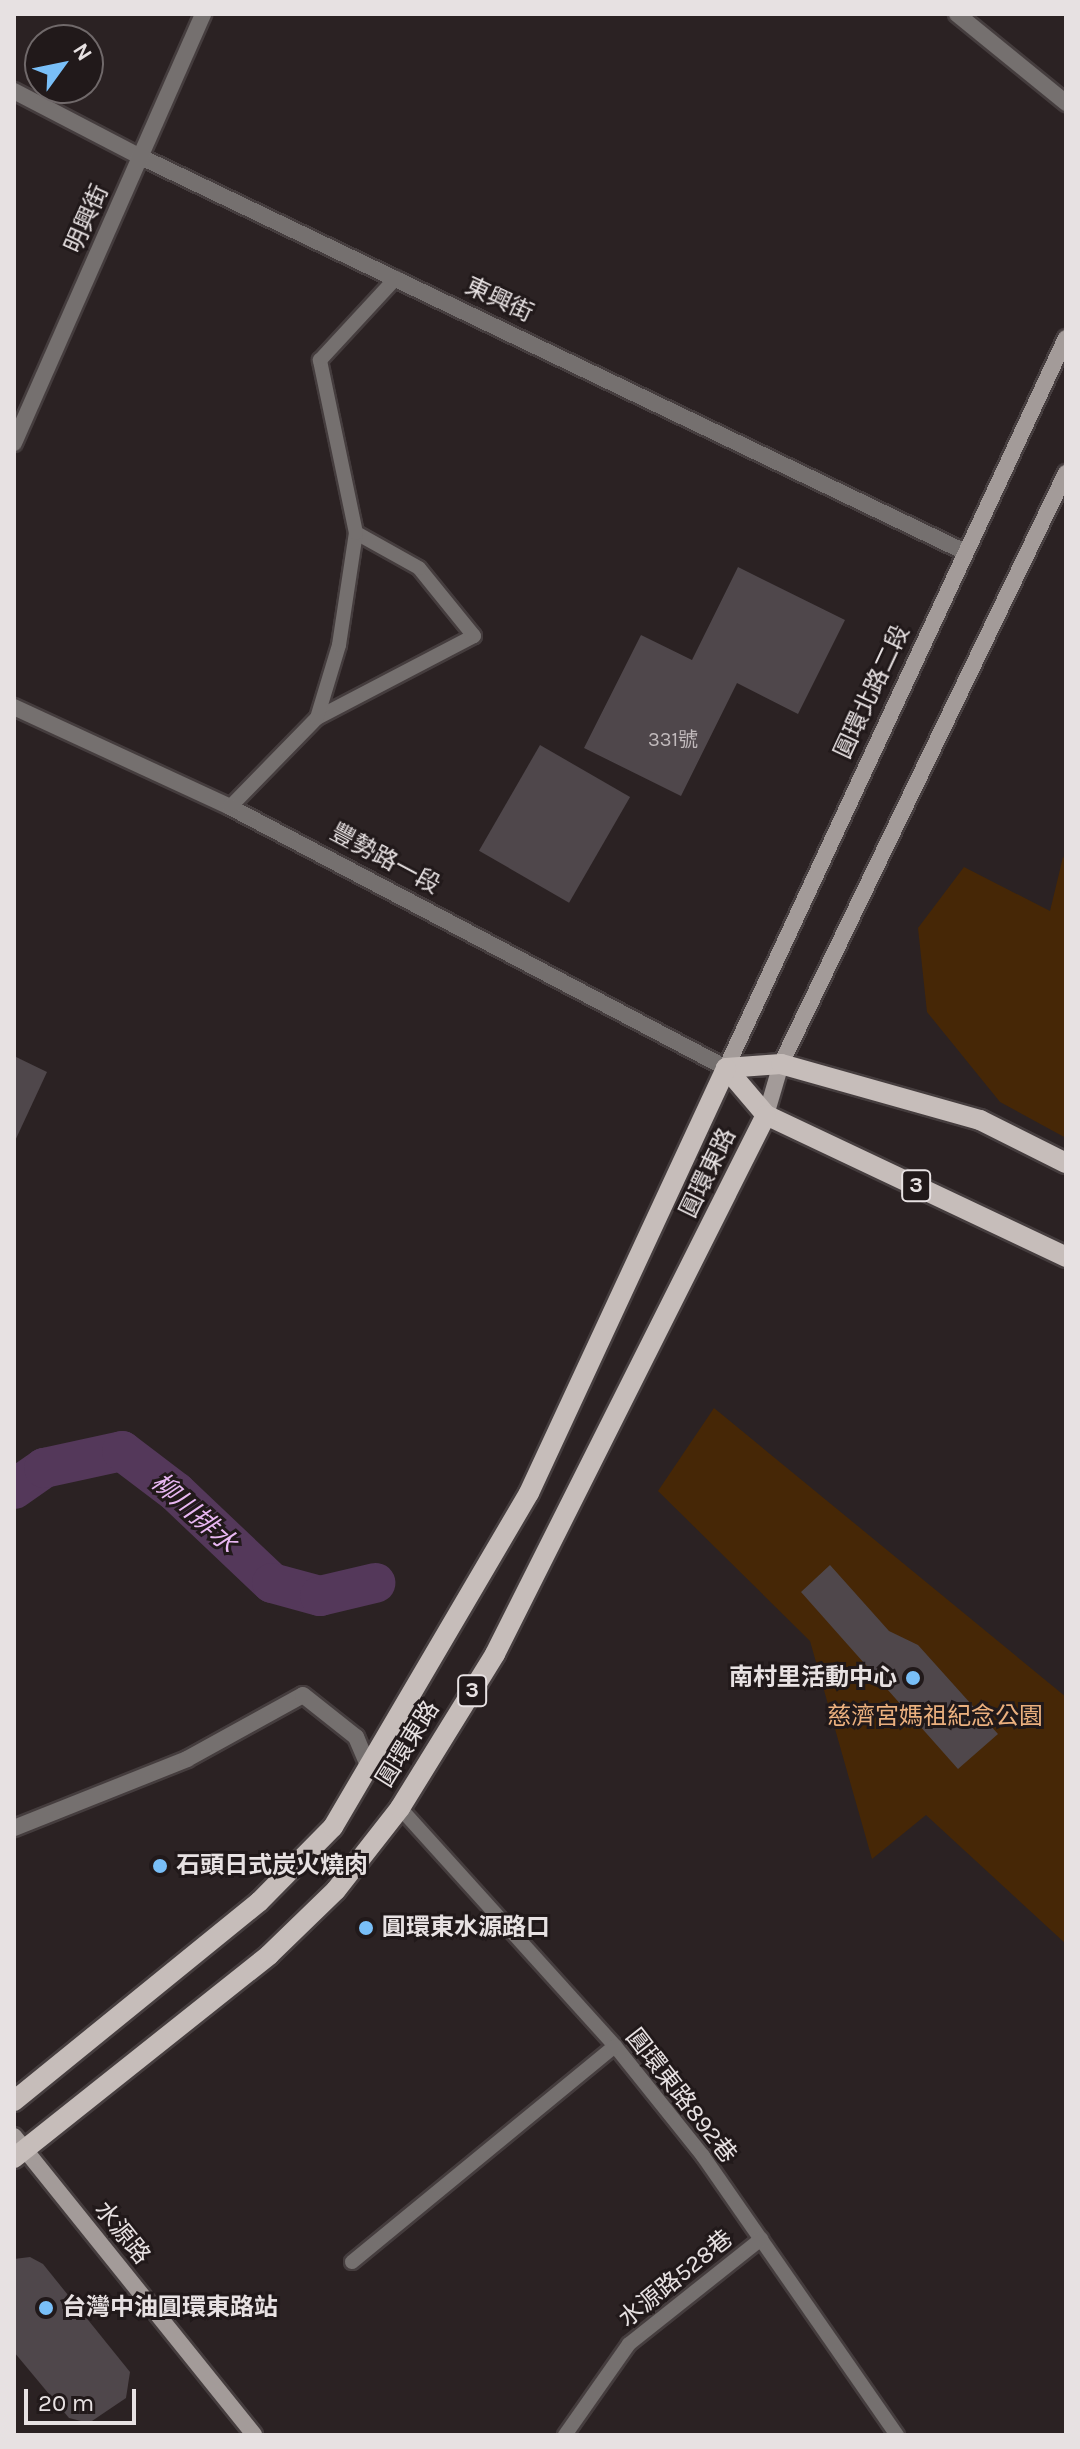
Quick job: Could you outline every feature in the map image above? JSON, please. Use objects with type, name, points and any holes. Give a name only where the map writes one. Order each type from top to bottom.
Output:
[{"type":"main road","points":[[726,1068],[781,1064],[980,1120],[1066,1163]]},
{"type":"main road","name":"豐勢路一段","points":[[726,1068],[766,1115],[1066,1257]]},
{"type":"main road","name":"圓環東路","points":[[14,2101],[259,1902],[333,1827],[370,1770],[529,1493],[726,1068]]},
{"type":"main road","name":"圓環東路","points":[[17,2148],[269,1955],[336,1890],[400,1808],[495,1654],[766,1115]]},
{"type":"street","name":"明興街","points":[[14,443],[203,14]]},
{"type":"street","points":[[957,14],[1066,103]]},
{"type":"street","name":"東興街","points":[[14,91],[141,157],[963,551]]},
{"type":"street","name":"圓環北路二段","points":[[726,1068],[963,551],[1066,338]]},
{"type":"street","points":[[766,1115],[781,1064],[1066,473]]},
{"type":"street","name":"豐勢路一段","points":[[14,707],[230,807],[726,1068]]},
{"type":"street","points":[[14,1828],[187,1759],[303,1695],[356,1737],[370,1770]]},
{"type":"street","name":"水源路","points":[[17,2148],[254,2435]]},
{"type":"lane","points":[[317,718],[339,645],[356,533],[320,360],[396,278]]},
{"type":"lane","points":[[230,807],[317,718],[474,636],[419,568],[356,533]]},
{"type":"lane","name":"圓環東路892巷","points":[[400,1808],[615,2046],[761,2239],[897,2435]]},
{"type":"lane","points":[[352,2262],[615,2046]]},
{"type":"lane","name":"水源路528巷","points":[[565,2435],[629,2344],[761,2239]]},
{"type":"green space","points":[[1063,857],[1066,860],[1066,1138],[1000,1102],[927,1012],[918,928],[964,867],[1050,911]]},
{"type":"green space","name":"慈濟宮媽祖紀念公園","points":[[714,1408],[1066,1697],[1066,1944],[926,1815],[872,1859],[810,1641],[658,1491]]},
{"type":"building","points":[[738,567],[845,620],[798,714],[737,683],[681,796],[584,748],[641,635],[692,660]]},
{"type":"building","points":[[540,745],[630,797],[569,903],[479,851]]},
{"type":"building","points":[[14,1056],[47,1072],[14,1143]]},
{"type":"building","name":"南村里活動中心","points":[[830,1565],[889,1631],[918,1645],[998,1734],[958,1769],[801,1592]]},
{"type":"building","name":"台灣中油圓環東路站","points":[[30,2257],[43,2264],[130,2372],[126,2398],[89,2423],[69,2418],[14,2352],[14,2259]]},
{"type":"waterway","name":"柳川排水","points":[[14,1489],[44,1468],[122,1451],[176,1492],[272,1583],[320,1596],[375,1583]]},
{"type":"place","name":"南村里活動中心","points":[[913,1678]]},
{"type":"place","name":"石頭日式炭火燒肉","points":[[160,1866]]},
{"type":"place","name":"圓環東水源路口","points":[[366,1928]]},
{"type":"place","name":"台灣中油圓環東路站","points":[[46,2308]]}]
